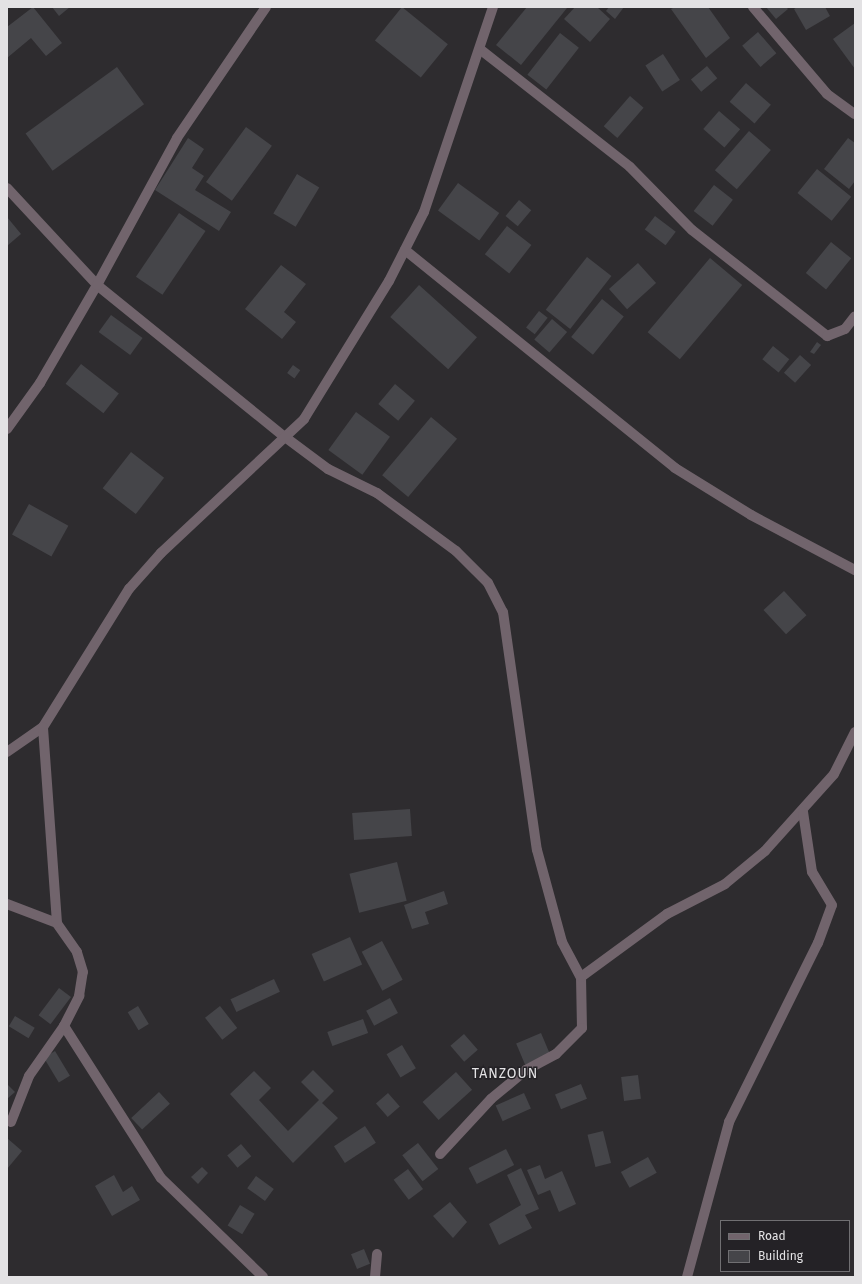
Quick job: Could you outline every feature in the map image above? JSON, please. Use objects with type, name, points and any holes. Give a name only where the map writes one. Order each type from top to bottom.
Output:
[{"type":"street","points":[[7,429],[40,383],[97,285],[177,138],[265,7]]},
{"type":"street","points":[[7,752],[43,727],[129,589],[161,553],[304,418],[405,250],[424,212],[481,50],[493,7]]},
{"type":"street","points":[[753,7],[827,94],[855,114]]},
{"type":"street","points":[[481,50],[630,167],[692,230],[827,336],[845,329],[855,316]]},
{"type":"street","points":[[7,188],[97,285],[285,437],[328,469],[377,492],[456,551],[488,583],[503,612],[537,850],[562,942],[581,977],[582,1028],[556,1054],[526,1070],[491,1099],[440,1154]]},
{"type":"street","points":[[405,250],[675,468],[751,516],[855,570]]},
{"type":"street","points":[[11,1122],[29,1076],[64,1026],[79,996],[83,972],[77,952],[57,923],[43,727]]},
{"type":"street","points":[[581,977],[668,914],[725,884],[765,851],[803,812],[834,774],[855,732]]},
{"type":"street","points":[[687,1277],[732,1116],[818,943],[832,904],[812,872],[803,812]]},
{"type":"street","points":[[7,904],[57,923]]},
{"type":"street","points":[[64,1026],[161,1178],[263,1277]]},
{"type":"street","points":[[376,1277],[377,1254]]},
{"type":"building","points":[[33,7],[62,43],[46,56],[31,38],[7,58],[7,27]]},
{"type":"building","points":[[52,7],[70,7],[59,16]]},
{"type":"building","points":[[402,7],[448,44],[421,78],[375,40]]},
{"type":"building","points":[[527,7],[567,8],[521,65],[496,45]]},
{"type":"building","points":[[575,7],[597,7],[610,19],[590,42],[564,19]]},
{"type":"building","points":[[609,7],[624,7],[615,19],[606,11]]},
{"type":"building","points":[[675,7],[708,7],[730,38],[706,58],[671,9]]},
{"type":"building","points":[[766,7],[786,7],[788,9],[776,19]]},
{"type":"building","points":[[797,7],[825,7],[830,16],[806,30],[794,9]]},
{"type":"building","points":[[855,23],[855,69],[833,39]]},
{"type":"building","points":[[758,32],[776,53],[761,67],[742,46]]},
{"type":"building","points":[[560,33],[579,48],[546,90],[527,75]]},
{"type":"building","points":[[663,54],[680,80],[662,91],[645,65]]},
{"type":"building","points":[[707,66],[717,78],[701,92],[691,79]]},
{"type":"building","points":[[117,67],[144,104],[53,171],[26,133]]},
{"type":"building","points":[[746,83],[771,105],[755,124],[730,102]]},
{"type":"building","points":[[630,96],[644,108],[617,138],[604,126]]},
{"type":"building","points":[[719,111],[740,129],[724,147],[703,129]]},
{"type":"building","points":[[246,127],[272,146],[232,201],[206,182]]},
{"type":"building","points":[[749,131],[771,150],[737,189],[715,170]]},
{"type":"building","points":[[188,138],[204,149],[192,168],[204,176],[195,190],[231,212],[219,231],[155,190]]},
{"type":"building","points":[[848,138],[855,143],[855,181],[849,189],[824,169]]},
{"type":"building","points":[[817,169],[851,197],[832,221],[797,193]]},
{"type":"building","points":[[297,174],[319,187],[296,227],[273,213]]},
{"type":"building","points":[[458,183],[499,213],[479,240],[438,211]]},
{"type":"building","points":[[714,185],[733,200],[713,226],[694,211]]},
{"type":"building","points":[[519,200],[531,210],[518,226],[506,216]]},
{"type":"building","points":[[179,213],[206,231],[162,295],[136,277]]},
{"type":"building","points":[[655,216],[676,232],[666,245],[645,230]]},
{"type":"building","points":[[7,217],[21,234],[7,246]]},
{"type":"building","points":[[507,226],[531,245],[509,273],[485,254]]},
{"type":"building","points":[[831,242],[851,258],[826,289],[806,273]]},
{"type":"building","points":[[587,257],[611,276],[570,329],[546,310]]},
{"type":"building","points":[[710,258],[742,285],[680,359],[648,332]]},
{"type":"building","points":[[638,263],[656,283],[627,309],[609,289]]},
{"type":"building","points":[[281,265],[306,284],[284,312],[296,322],[282,339],[245,309]]},
{"type":"building","points":[[419,285],[477,337],[448,369],[390,317]]},
{"type":"building","points":[[602,299],[624,317],[593,355],[571,337]]},
{"type":"building","points":[[539,311],[548,318],[535,334],[526,328]]},
{"type":"building","points":[[111,315],[143,338],[130,355],[99,332]]},
{"type":"building","points":[[552,319],[567,332],[549,352],[534,339]]},
{"type":"building","points":[[817,342],[821,345],[814,354],[810,352]]},
{"type":"building","points":[[773,346],[789,359],[779,372],[762,359]]},
{"type":"building","points":[[800,355],[811,365],[795,383],[784,373]]},
{"type":"building","points":[[81,364],[119,394],[103,413],[66,384]]},
{"type":"building","points":[[293,365],[300,370],[294,378],[287,373]]},
{"type":"building","points":[[395,384],[415,401],[398,421],[378,404]]},
{"type":"building","points":[[356,412],[390,437],[362,475],[328,450]]},
{"type":"building","points":[[431,417],[457,439],[408,497],[382,475]]},
{"type":"building","points":[[131,452],[164,478],[136,514],[103,488]]},
{"type":"building","points":[[29,504],[68,526],[51,556],[12,535]]},
{"type":"building","points":[[784,591],[807,615],[786,634],[764,610]]},
{"type":"building","points":[[410,809],[412,836],[354,840],[352,813]]},
{"type":"building","points":[[397,862],[407,901],[359,913],[349,874]]},
{"type":"building","points":[[444,891],[448,904],[425,912],[429,924],[412,929],[404,905]]},
{"type":"building","points":[[350,937],[362,964],[324,981],[312,954]]},
{"type":"building","points":[[382,941],[403,980],[382,991],[362,952]]},
{"type":"building","points":[[274,979],[280,992],[236,1012],[230,999]]},
{"type":"building","points":[[59,988],[71,997],[51,1024],[39,1015]]},
{"type":"building","points":[[390,998],[398,1013],[374,1026],[366,1011]]},
{"type":"building","points":[[138,1006],[149,1024],[139,1030],[128,1012]]},
{"type":"building","points":[[220,1006],[237,1028],[222,1040],[205,1018]]},
{"type":"building","points":[[15,1016],[35,1028],[29,1038],[9,1026]]},
{"type":"building","points":[[363,1019],[368,1033],[332,1046],[327,1032]]},
{"type":"building","points":[[541,1033],[550,1054],[525,1065],[516,1044]]},
{"type":"building","points":[[464,1034],[478,1050],[464,1062],[450,1046]]},
{"type":"building","points":[[402,1045],[416,1068],[400,1077],[387,1054]]},
{"type":"building","points":[[55,1051],[70,1076],[59,1083],[44,1058]]},
{"type":"building","points":[[313,1070],[334,1091],[322,1103],[338,1118],[293,1163],[230,1094],[254,1071],[271,1088],[259,1100],[288,1131],[319,1100],[301,1082]]},
{"type":"building","points":[[456,1072],[472,1090],[439,1120],[423,1102]]},
{"type":"building","points":[[638,1075],[641,1099],[624,1101],[621,1077]]},
{"type":"building","points":[[7,1084],[15,1092],[7,1099]]},
{"type":"building","points":[[581,1084],[587,1099],[561,1109],[555,1094]]},
{"type":"building","points":[[159,1092],[170,1104],[142,1130],[131,1118]]},
{"type":"building","points":[[388,1093],[400,1107],[388,1117],[376,1103]]},
{"type":"building","points":[[524,1093],[531,1109],[503,1121],[496,1106]]},
{"type":"building","points":[[365,1126],[376,1143],[345,1163],[334,1146]]},
{"type":"building","points":[[603,1131],[611,1163],[595,1167],[587,1135]]},
{"type":"building","points":[[7,1138],[22,1151],[7,1169]]},
{"type":"building","points":[[418,1143],[438,1169],[423,1181],[402,1155]]},
{"type":"building","points":[[241,1144],[251,1156],[237,1168],[227,1156]]},
{"type":"building","points":[[506,1149],[514,1165],[477,1184],[469,1168]]},
{"type":"building","points":[[648,1157],[657,1173],[630,1188],[621,1172]]},
{"type":"building","points":[[540,1165],[545,1179],[562,1171],[576,1204],[559,1212],[550,1190],[538,1195],[527,1170]]},
{"type":"building","points":[[202,1167],[208,1173],[198,1184],[191,1177]]},
{"type":"building","points":[[521,1168],[539,1209],[525,1215],[532,1228],[499,1245],[489,1224],[521,1205],[507,1175]]},
{"type":"building","points":[[408,1169],[423,1189],[409,1200],[394,1180]]},
{"type":"building","points":[[114,1175],[123,1192],[132,1186],[140,1200],[112,1216],[95,1186]]},
{"type":"building","points":[[256,1176],[274,1189],[265,1201],[247,1188]]},
{"type":"building","points":[[450,1202],[467,1222],[453,1238],[433,1216]]},
{"type":"building","points":[[240,1205],[255,1214],[242,1234],[228,1226]]},
{"type":"building","points":[[364,1249],[370,1264],[357,1269],[351,1254]]},
{"type":"district","name":"TANZOUN","points":[[505,1074]]}]
